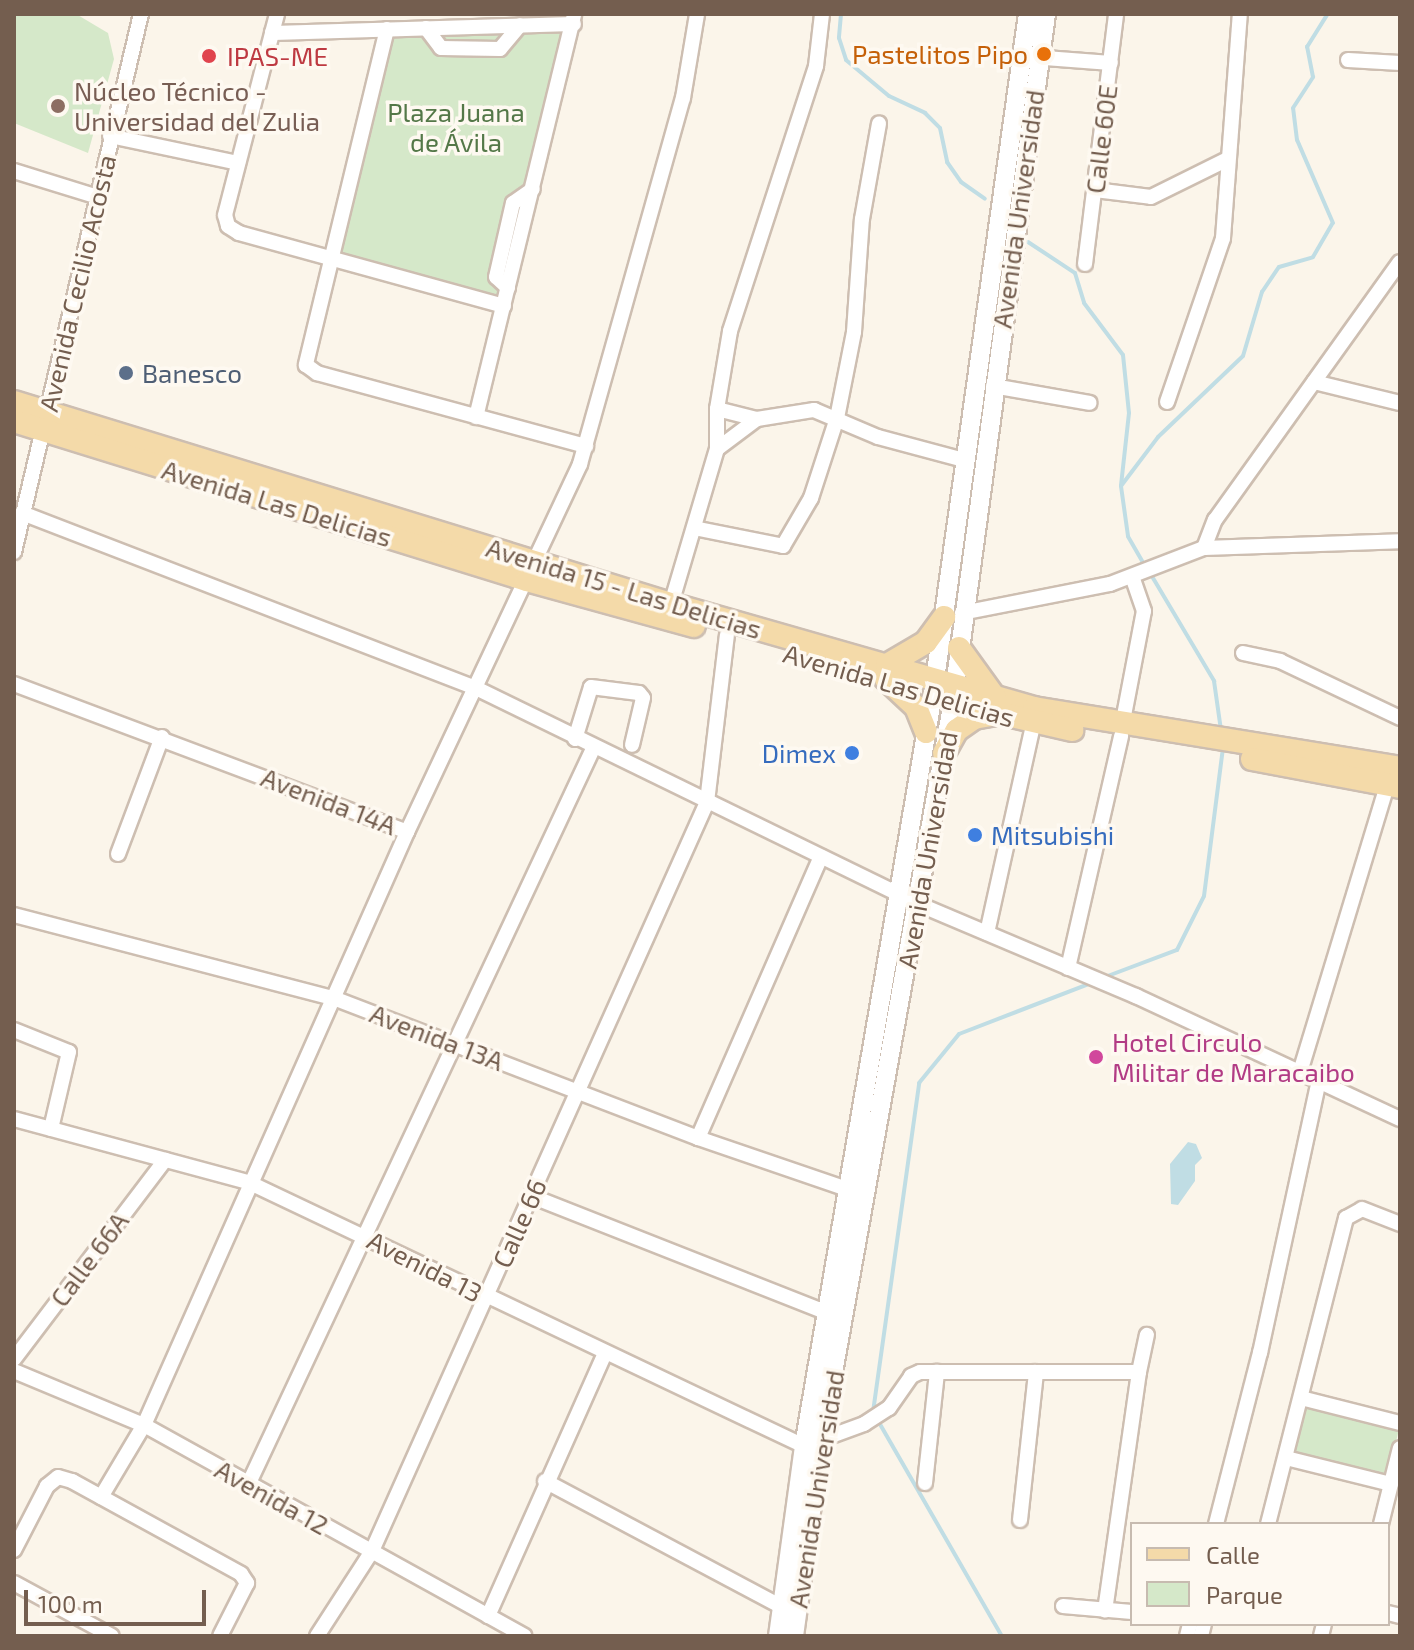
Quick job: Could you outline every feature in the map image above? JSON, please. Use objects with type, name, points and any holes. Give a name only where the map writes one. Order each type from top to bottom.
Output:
[{"type":"main road","points":[[14,402],[45,422]]},
{"type":"main road","name":"Avenida Las Delicias","points":[[14,421],[45,422],[532,570],[727,635],[886,672],[996,706],[1033,725],[1121,731],[1239,749],[1396,780]]},
{"type":"main road","name":"Avenida 15 - Las Delicias","points":[[532,570],[671,604],[886,672]]},
{"type":"main road","points":[[926,732],[916,707],[886,672],[926,642],[953,615]]},
{"type":"main road","points":[[959,648],[996,706]]},
{"type":"main road","points":[[944,753],[957,730],[996,706],[1121,731]]},
{"type":"street","name":"Avenida Cecilio Acosta","points":[[14,552],[95,196],[141,14]]},
{"type":"street","points":[[277,14],[225,215],[228,226],[504,306]]},
{"type":"street","name":"Avenida 14A","points":[[14,684],[162,737],[407,832],[532,570],[586,446],[683,98],[697,14]]},
{"type":"street","points":[[671,604],[717,449],[717,409],[730,331],[816,66],[822,14]]},
{"type":"street","name":"Avenida Universidad","points":[[794,1636],[828,1313],[926,732],[959,648],[953,615],[993,386],[1031,57],[1028,14]]},
{"type":"street","name":"Avenida Universidad","points":[[778,1636],[780,1606],[918,904],[944,753],[944,691],[953,615],[964,460],[1031,57],[1046,14]]},
{"type":"street","name":"Calle 60E","points":[[1085,264],[1116,14]]},
{"type":"street","points":[[1167,402],[1215,272],[1223,238],[1240,14]]},
{"type":"street","points":[[272,33],[520,25],[574,19],[476,417]]},
{"type":"street","points":[[426,28],[441,48],[500,49],[520,25]]},
{"type":"street","points":[[387,29],[306,365],[317,373],[586,446]]},
{"type":"street","points":[[1031,57],[1111,63]]},
{"type":"street","points":[[1348,60],[1400,63]]},
{"type":"street","points":[[694,528],[776,546],[787,543],[811,498],[837,418],[854,332],[862,219],[879,124]]},
{"type":"street","points":[[110,136],[238,163]]},
{"type":"street","points":[[1095,190],[1151,197],[1228,159]]},
{"type":"street","points":[[14,171],[95,196]]},
{"type":"street","points":[[1204,548],[1215,520],[1400,262]]},
{"type":"street","points":[[1314,382],[1400,403]]},
{"type":"street","points":[[993,386],[1090,403]]},
{"type":"street","points":[[717,409],[757,419],[814,410],[878,437],[964,460]]},
{"type":"street","points":[[717,449],[757,419]]},
{"type":"street","points":[[22,513],[476,688],[593,749],[918,904],[1102,982],[1400,1119]]},
{"type":"street","points":[[953,615],[1136,575],[1204,548],[1400,541]]},
{"type":"street","points":[[1071,969],[1144,611],[1136,575]]},
{"type":"street","name":"Calle 66","points":[[317,1636],[372,1551],[707,802],[727,635]]},
{"type":"street","points":[[1243,653],[1280,661],[1400,718]]},
{"type":"street","points":[[575,739],[585,693],[591,687],[639,693],[643,698],[632,745]]},
{"type":"street","points":[[987,933],[1033,725]]},
{"type":"street","points":[[118,854],[162,737]]},
{"type":"street","points":[[248,1485],[593,749]]},
{"type":"street","points":[[1300,1072],[1396,780]]},
{"type":"street","points":[[101,1497],[144,1425],[248,1182],[336,999],[407,832]]},
{"type":"street","points":[[698,1138],[821,857]]},
{"type":"street","name":"Avenida 13A","points":[[14,915],[336,999],[698,1138],[850,1190]]},
{"type":"street","points":[[14,1030],[69,1052],[51,1129]]},
{"type":"street","points":[[1217,1522],[1260,1353],[1319,1080]]},
{"type":"street","name":"Avenida 13","points":[[14,1119],[248,1182],[364,1234],[485,1298],[812,1443]]},
{"type":"street","name":"Calle 66A","points":[[14,1359],[165,1160]]},
{"type":"street","points":[[531,1196],[828,1313]]},
{"type":"street","points":[[1269,1522],[1346,1218],[1362,1209],[1400,1224]]},
{"type":"street","points":[[1105,1611],[1147,1335]]},
{"type":"street","points":[[488,1616],[545,1481],[605,1353]]},
{"type":"street","name":"Avenida 12","points":[[14,1371],[144,1425],[524,1636]]},
{"type":"street","points":[[925,1483],[937,1372]]},
{"type":"street","points":[[812,1443],[869,1421],[889,1408],[911,1376],[937,1372],[1139,1372]]},
{"type":"street","points":[[1020,1520],[1036,1372]]},
{"type":"street","points":[[1301,1398],[1400,1423]]},
{"type":"street","points":[[1382,1522],[1399,1454]]},
{"type":"street","points":[[1286,1458],[1391,1484]]},
{"type":"street","points":[[14,1550],[47,1486],[58,1477],[101,1497],[241,1574],[247,1583],[244,1592],[220,1636]]},
{"type":"street","points":[[545,1481],[780,1606]]},
{"type":"street","points":[[14,1583],[112,1636]]},
{"type":"street","points":[[1063,1606],[1130,1612]]},
{"type":"green space","name":"Núcleo Técnico - Universidad del Zulia","points":[[14,14],[76,14],[108,33],[114,59],[88,153],[14,123]]},
{"type":"green space","name":"Plaza Juana de Ávila","points":[[571,26],[502,302],[334,254],[389,31]]},
{"type":"green space","points":[[1306,1405],[1399,1429],[1388,1475],[1294,1453]]},
{"type":"water","points":[[1188,1142],[1196,1144],[1202,1158],[1195,1165],[1195,1181],[1178,1205],[1171,1204],[1170,1164]]},
{"type":"waterway","points":[[841,14],[839,38],[846,60],[889,96],[925,113],[940,128],[947,162],[961,182],[985,199]]},
{"type":"waterway","points":[[1145,566],[1128,536],[1121,486],[1158,437],[1243,356],[1262,292],[1279,267],[1313,257],[1333,223],[1297,140],[1293,108],[1313,77],[1307,47],[1328,14]]},
{"type":"waterway","points":[[1028,242],[1075,273],[1084,303],[1123,355],[1129,413],[1121,486]]},
{"type":"waterway","points":[[1150,573],[1214,681],[1221,730]]},
{"type":"waterway","points":[[1105,977],[1177,950],[1204,896],[1223,747]]},
{"type":"waterway","points":[[873,1412],[919,1083],[959,1034],[1094,982]]},
{"type":"waterway","points":[[877,1419],[1002,1636]]},
{"type":"place","name":"Pastelitos Pipo","points":[[1044,54]]},
{"type":"place","name":"IPAS-ME","points":[[209,56]]},
{"type":"place","name":"Núcleo Técnico - Universidad del Zulia","points":[[58,106]]},
{"type":"place","name":"Banesco","points":[[126,373]]},
{"type":"place","name":"Dimex","points":[[852,753]]},
{"type":"place","name":"Mitsubishi","points":[[975,835]]},
{"type":"place","name":"Hotel Circulo Militar de Maracaibo","points":[[1096,1057]]}]
